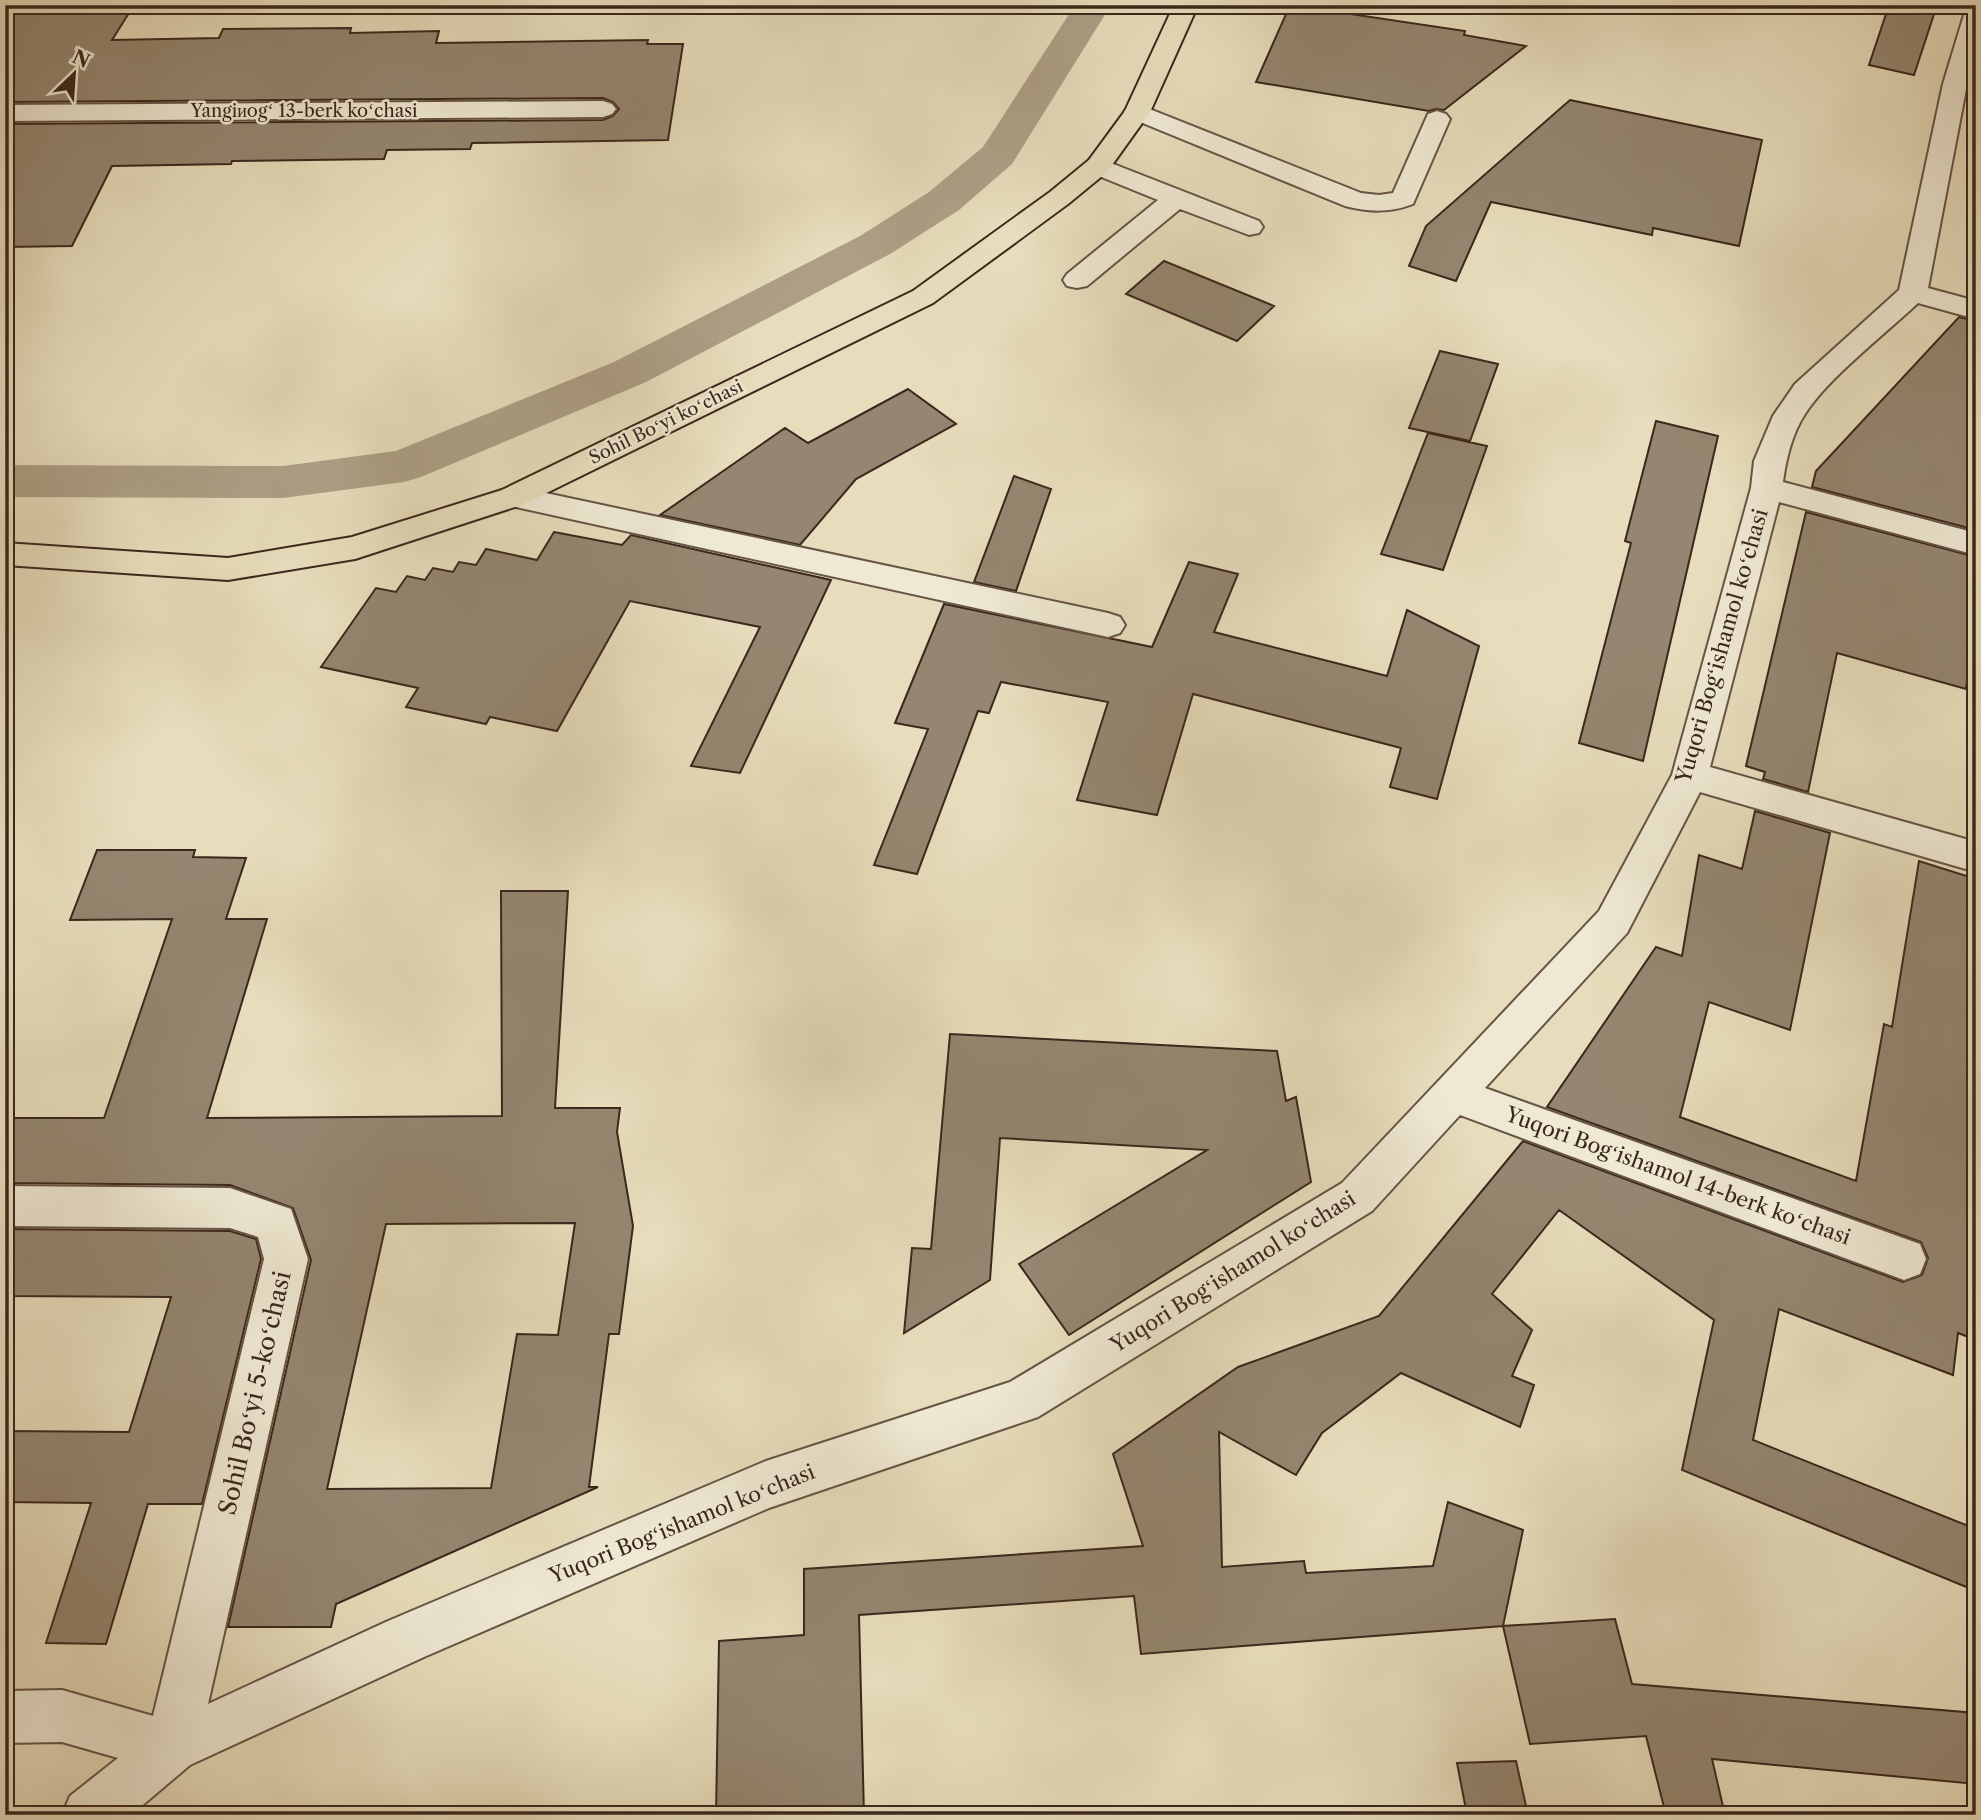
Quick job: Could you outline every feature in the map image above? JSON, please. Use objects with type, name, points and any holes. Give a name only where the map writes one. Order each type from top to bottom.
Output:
[{"type":"main road","name":"Sohil Boʻyi koʻchasi","points":[[5,554],[228,569],[355,548],[513,497],[923,297],[1059,198],[1098,166],[1137,112],[1186,5]]},
{"type":"street","points":[[1976,10],[1965,86],[1913,293],[1976,310]]},
{"type":"street","name":"Yangiиogʻ 13-berk koʻchasi","points":[[5,113],[603,110]]},
{"type":"street","points":[[1137,112],[1342,195],[1375,204],[1404,198],[1437,119]]},
{"type":"street","points":[[1098,166],[1249,227]]},
{"type":"street","points":[[1077,280],[1177,198]]},
{"type":"street","name":"Yuqori Bogʻishamol koʻchasi","points":[[89,1815],[172,1747],[406,1639],[766,1485],[1022,1401],[1357,1197],[1614,922],[1690,775],[1767,488],[1770,461],[1784,427],[1806,391],[1913,293]]},
{"type":"street","points":[[1767,488],[1976,544]]},
{"type":"street","points":[[513,497],[1108,625]]},
{"type":"street","points":[[1690,775],[1976,857]]},
{"type":"street","name":"Yuqori Bogʻishamol 14-berk koʻchasi","points":[[1451,1094],[1904,1259]]},
{"type":"street","name":"Sohil Boʻyi 5-koʻchasi","points":[[5,1206],[230,1208],[276,1223],[286,1259],[172,1747]]},
{"type":"street","points":[[5,1717],[62,1716],[172,1747]]},
{"type":"building","points":[[14,5],[134,5],[112,40],[219,38],[223,29],[351,28],[350,33],[439,31],[436,43],[648,40],[647,44],[683,44],[668,140],[472,143],[470,149],[387,150],[384,159],[112,166],[72,246],[5,247],[5,124],[603,120],[613,116],[619,109],[613,102],[603,98],[5,102],[5,35]]},
{"type":"building","points":[[1290,5],[1465,31],[1464,35],[1526,46],[1444,110],[1429,111],[1256,82]]},
{"type":"building","points":[[1889,5],[1937,5],[1914,75],[1869,65]]},
{"type":"building","points":[[1570,100],[1762,140],[1739,246],[1653,228],[1652,235],[1491,202],[1456,281],[1409,266],[1426,226]]},
{"type":"building","points":[[1164,261],[1274,306],[1237,341],[1126,294]]},
{"type":"building","points":[[1959,317],[1976,321],[1976,530],[1812,487],[1816,471]]},
{"type":"building","points":[[1440,351],[1498,364],[1470,441],[1409,428]]},
{"type":"building","points":[[908,389],[956,424],[856,479],[800,545],[660,515],[785,428],[808,443]]},
{"type":"building","points":[[1656,421],[1718,436],[1643,761],[1579,743],[1631,543],[1625,541]]},
{"type":"building","points":[[1428,433],[1487,446],[1443,570],[1381,554]]},
{"type":"building","points":[[1014,476],[1051,489],[1016,591],[974,582]]},
{"type":"building","points":[[1806,512],[1976,557],[1976,612],[1966,689],[1837,653],[1808,792],[1763,779],[1765,772],[1746,766]]},
{"type":"building","points":[[554,532],[622,545],[631,535],[831,580],[740,773],[691,766],[760,627],[630,601],[557,731],[490,717],[486,724],[406,707],[418,688],[321,667],[376,588],[396,592],[407,576],[425,580],[433,568],[453,572],[459,562],[476,565],[486,549],[537,560]]},
{"type":"building","points":[[1189,562],[1238,574],[1214,632],[1387,676],[1407,610],[1479,646],[1437,799],[1390,787],[1401,748],[1193,694],[1157,815],[1077,800],[1108,702],[1001,682],[989,713],[978,711],[917,874],[874,865],[928,729],[895,723],[944,604],[1152,647]]},
{"type":"building","points":[[1755,811],[1830,833],[1790,1030],[1709,1002],[1680,1117],[1856,1181],[1884,1024],[1892,1027],[1919,861],[1976,879],[1976,1340],[1958,1333],[1953,1375],[1779,1309],[1753,1440],[1976,1529],[1976,1591],[1682,1470],[1714,1320],[1559,1210],[1492,1294],[1532,1330],[1512,1376],[1534,1385],[1520,1427],[1401,1373],[1322,1433],[1296,1475],[1219,1432],[1222,1567],[1304,1561],[1306,1573],[1433,1566],[1448,1502],[1523,1530],[1503,1626],[1141,1654],[1134,1596],[859,1615],[864,1815],[716,1815],[719,1641],[804,1635],[804,1569],[1143,1546],[1113,1454],[1238,1367],[1379,1316],[1523,1141],[1903,1282],[1922,1275],[1928,1258],[1921,1242],[1547,1107],[1656,947],[1682,956],[1699,855],[1742,869]]},
{"type":"building","points":[[97,850],[195,850],[193,857],[246,858],[226,919],[267,919],[207,1118],[502,1116],[501,891],[568,891],[555,1108],[620,1108],[617,1132],[633,1226],[619,1334],[609,1334],[589,1487],[598,1487],[336,1604],[331,1627],[228,1627],[311,1260],[293,1208],[230,1185],[5,1183],[5,1118],[104,1118],[172,919],[70,920]],"holes":[[[575,1223],[558,1335],[517,1334],[491,1488],[327,1489],[386,1224]]]},
{"type":"building","points":[[950,1034],[1277,1051],[1286,1101],[1296,1097],[1311,1182],[1069,1335],[1019,1264],[1207,1150],[1000,1138],[990,1280],[904,1333],[912,1248],[931,1249]]},
{"type":"building","points":[[5,1229],[230,1231],[256,1239],[261,1259],[202,1504],[148,1504],[106,1644],[46,1643],[91,1503],[5,1502],[5,1431],[129,1432],[171,1297],[5,1296]]},
{"type":"building","points":[[1615,1619],[1632,1684],[1976,1713],[1976,1784],[1712,1759],[1725,1815],[1666,1815],[1646,1736],[1530,1744],[1503,1626]]},
{"type":"building","points":[[1516,1761],[1528,1815],[1467,1815],[1457,1763]]},
{"type":"waterway","points":[[5,481],[283,482],[404,466],[630,372],[875,245],[944,201],[998,155],[1093,5]]}]
